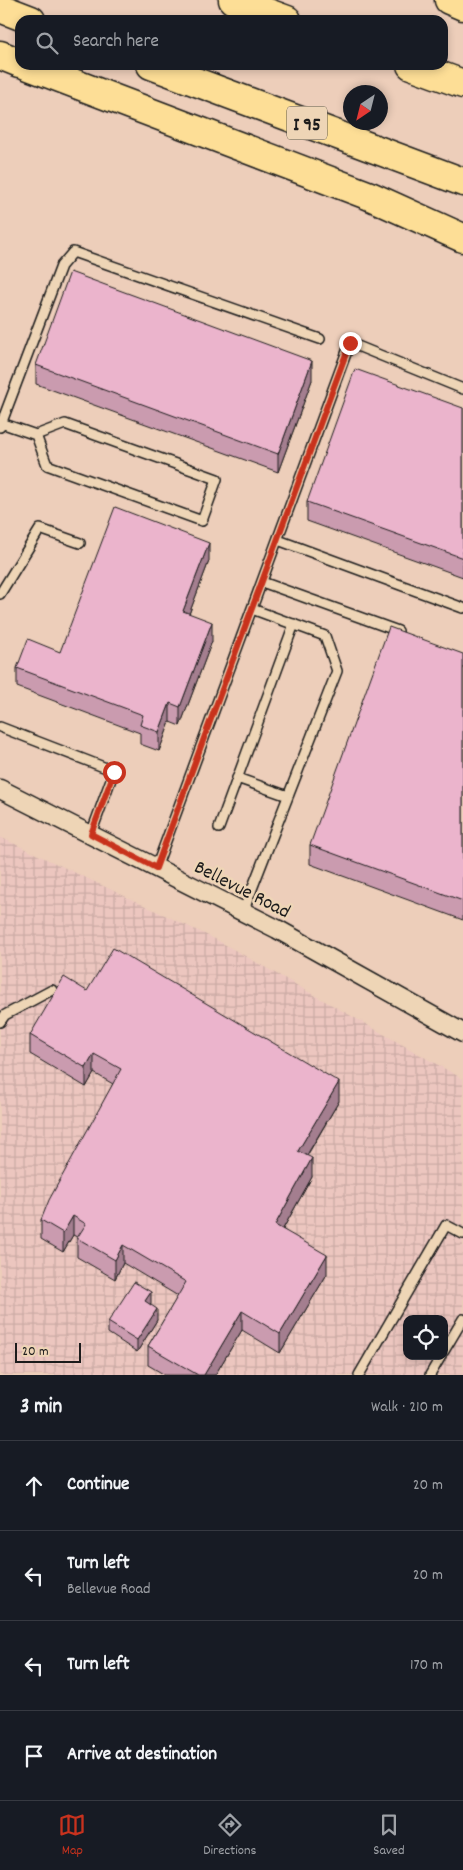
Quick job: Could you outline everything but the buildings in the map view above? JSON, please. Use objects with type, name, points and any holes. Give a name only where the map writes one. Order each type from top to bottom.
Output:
[{"type":"highway","points":[[233,0],[274,15]]},
{"type":"highway","points":[[449,0],[463,6]]},
{"type":"highway","points":[[0,8],[18,15]]},
{"type":"highway","points":[[0,55],[15,61]]},
{"type":"highway","points":[[39,70],[370,196],[463,238]]},
{"type":"highway","name":"I 95","points":[[164,70],[463,182]]},
{"type":"highway","points":[[425,70],[463,84]]},
{"type":"street","name":"Bellevue Road","points":[[2,793],[91,834],[243,912],[463,1033]]},
{"type":"lane","points":[[36,435],[47,465],[202,521],[217,478],[64,424],[36,435],[1,425],[61,266],[73,252],[320,339]]},
{"type":"lane","points":[[156,868],[350,343],[463,389]]},
{"type":"lane","points":[[0,594],[40,529],[80,543]]},
{"type":"lane","points":[[278,540],[463,608]]},
{"type":"lane","points":[[262,582],[408,635]]},
{"type":"lane","points":[[243,912],[337,671],[325,636],[252,609]]},
{"type":"lane","points":[[219,828],[294,624]]},
{"type":"lane","points":[[0,727],[114,772],[91,834]]},
{"type":"lane","points":[[237,778],[288,796]]},
{"type":"lane","points":[[0,1022],[5,1015],[52,990]]},
{"type":"lane","points":[[359,1375],[446,1224],[463,1234]]},
{"type":"lane","points":[[448,1344],[463,1319]]},
{"type":"lane","points":[[430,1375],[439,1360]]},
{"type":"shaded area","points":[[0,837],[215,939],[463,1079],[463,1375],[0,1375]]},
{"type":"route","points":[[114,772],[91,834],[156,868],[350,343]]}]
